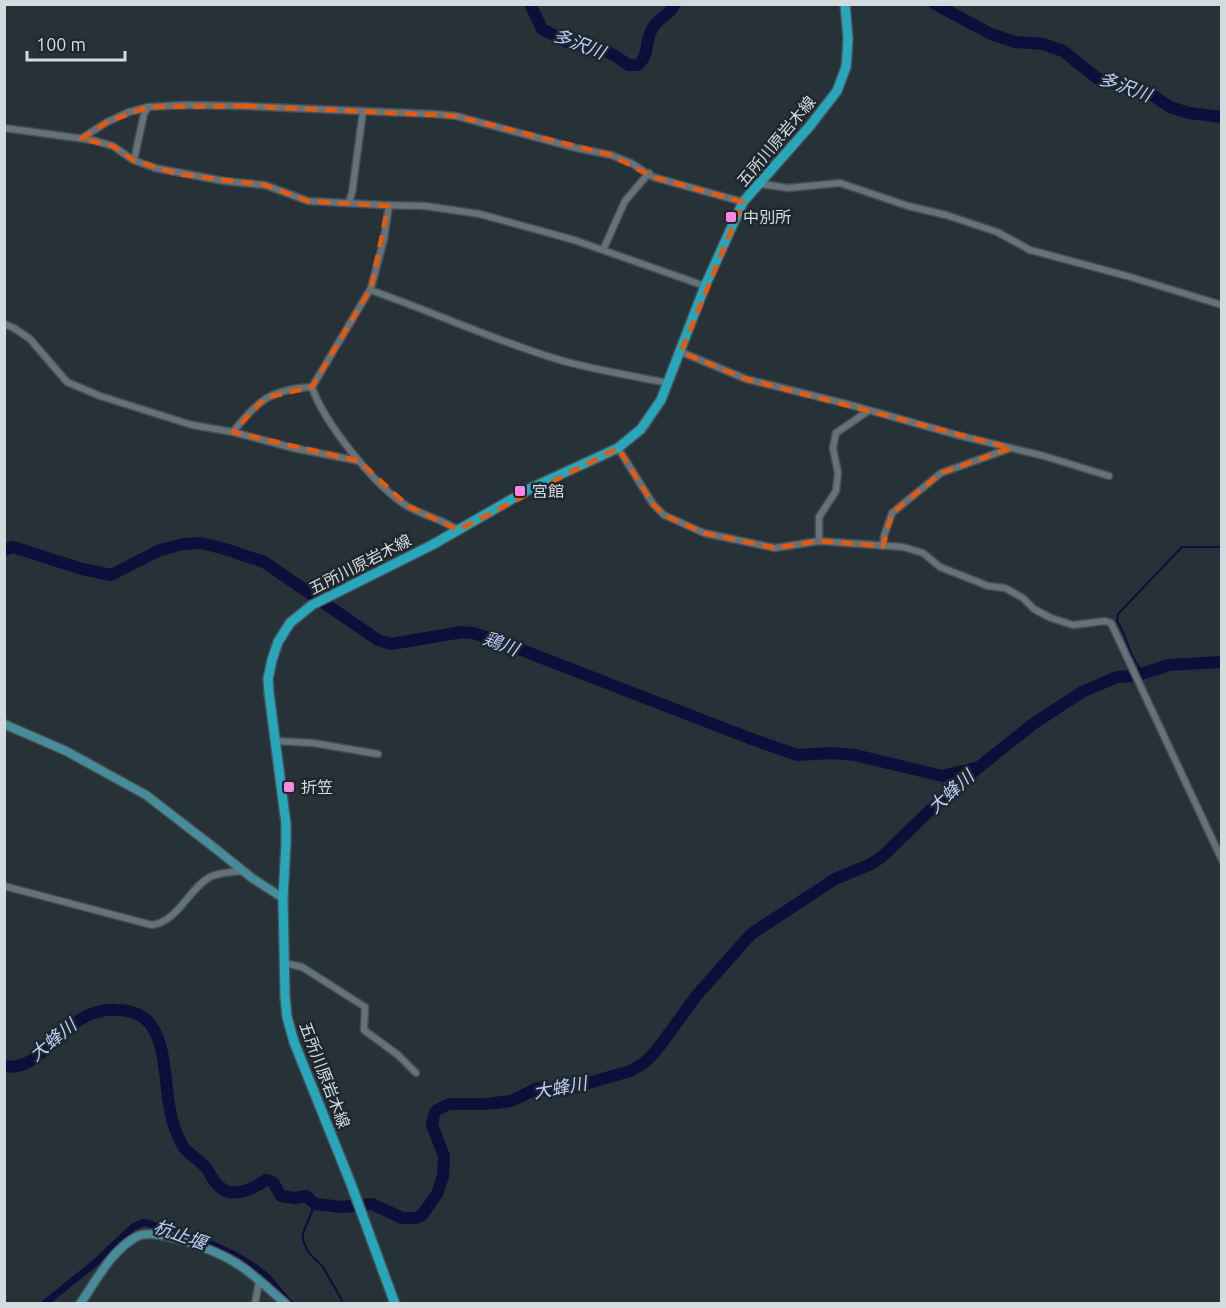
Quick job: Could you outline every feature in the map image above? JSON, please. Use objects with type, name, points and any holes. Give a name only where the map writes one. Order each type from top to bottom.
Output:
[{"type":"main road","name":"五所川原岩木線","points":[[395,1304],[351,1184],[294,1042],[287,1017],[283,898],[286,824],[268,679],[278,642],[290,623],[327,595],[424,549],[533,487],[618,448],[641,429],[661,400],[705,286],[743,202],[761,184],[837,91],[846,68],[848,38],[845,4]]},
{"type":"street","points":[[81,139],[107,122],[129,112],[148,107],[183,105],[363,111],[456,117],[611,155],[631,163],[653,177],[743,202]]},
{"type":"street","points":[[134,160],[144,114],[148,107]]},
{"type":"street","points":[[349,202],[363,111]]},
{"type":"street","points":[[4,128],[113,146],[134,160],[178,174],[265,185],[308,201],[425,206],[480,214],[603,250],[705,286]]},
{"type":"street","points":[[603,250],[625,201],[649,173]]},
{"type":"street","points":[[761,184],[788,188],[840,183],[997,232],[1030,250],[1127,276],[1221,305]]},
{"type":"street","points":[[312,387],[370,290],[384,239],[388,205]]},
{"type":"street","points":[[370,290],[425,309],[490,337],[562,360],[668,383]]},
{"type":"street","points":[[4,324],[30,339],[57,372],[74,386],[173,420],[359,461]]},
{"type":"street","points":[[681,352],[746,379],[1109,476]]},
{"type":"street","points":[[233,432],[265,398],[278,392],[312,387]]},
{"type":"street","points":[[312,387],[336,430],[379,484],[408,506],[447,522],[458,530]]},
{"type":"street","points":[[819,541],[819,518],[836,490],[838,474],[833,448],[836,433],[868,411]]},
{"type":"street","points":[[618,448],[653,504],[664,515],[704,533],[775,548],[819,541],[903,547],[923,553],[940,567],[988,586],[1005,588],[1051,618],[1073,626],[1104,621],[1111,623],[1221,860]]},
{"type":"street","points":[[883,546],[892,513],[941,473],[1011,448]]},
{"type":"street","points":[[5,725],[66,751],[146,795],[270,892],[283,898]]},
{"type":"street","points":[[276,741],[313,743],[378,754]]},
{"type":"street","points":[[4,886],[34,892],[152,925],[165,921],[207,878],[216,874],[243,871]]},
{"type":"street","points":[[284,963],[302,967],[365,1007],[364,1030],[398,1055],[416,1073]]},
{"type":"street","points":[[80,1304],[103,1269],[115,1256],[138,1236],[149,1233],[176,1237],[235,1262],[286,1304]]},
{"type":"street","points":[[255,1304],[260,1281]]},
{"type":"highlighted area","points":[[245,106],[456,116],[611,155],[653,177],[743,202],[681,352],[746,379],[1011,448],[941,473],[892,513],[883,546],[819,541],[775,548],[704,533],[664,515],[653,504],[618,448],[458,530],[408,506],[359,461],[233,432],[265,398],[312,387],[371,288],[388,206],[308,201],[265,185],[178,174],[133,160],[113,146],[81,139],[107,122],[148,107]]},
{"type":"waterway","name":"多沢川","points":[[530,4],[542,29],[567,42],[595,47],[616,56],[628,65],[638,65],[642,60],[652,29],[675,4]]},
{"type":"waterway","name":"多沢川","points":[[935,4],[991,34],[1015,42],[1043,44],[1063,51],[1097,78],[1146,91],[1170,107],[1189,113],[1222,117]]},
{"type":"waterway","name":"鶏川","points":[[4,550],[13,547],[82,569],[111,575],[160,550],[183,544],[201,543],[264,562],[378,640],[391,644],[462,632],[473,633],[797,755],[832,753],[855,755],[942,776],[975,768]]},
{"type":"waterway","points":[[1117,677],[1140,668],[1117,621],[1118,614],[1182,547],[1222,547]]},
{"type":"waterway","name":"大蜂川","points":[[4,1066],[19,1066],[32,1060],[82,1018],[98,1012],[121,1010],[135,1013],[153,1027],[158,1039],[165,1068],[170,1113],[180,1142],[205,1166],[220,1187],[237,1192],[250,1189],[266,1180],[273,1182],[281,1196],[295,1198],[306,1196],[315,1204],[342,1207],[372,1204],[402,1218],[416,1218],[423,1214],[437,1194],[443,1176],[444,1156],[432,1125],[437,1110],[449,1104],[511,1101],[538,1088],[561,1091],[630,1071],[644,1063],[656,1051],[697,995],[751,934],[835,879],[871,864],[883,856],[979,767],[1033,724],[1082,692],[1117,677],[1135,676],[1169,665],[1222,662]]},
{"type":"waterway","points":[[315,1204],[303,1233],[303,1240],[308,1252],[323,1267],[344,1304]]},
{"type":"waterway","name":"杭止堰","points":[[44,1304],[95,1263],[133,1227],[144,1222],[208,1243],[238,1257],[266,1276],[291,1304]]},
{"type":"place","name":"中別所","points":[[731,217]]},
{"type":"place","name":"宮館","points":[[520,491]]},
{"type":"place","name":"折笠","points":[[289,787]]}]
